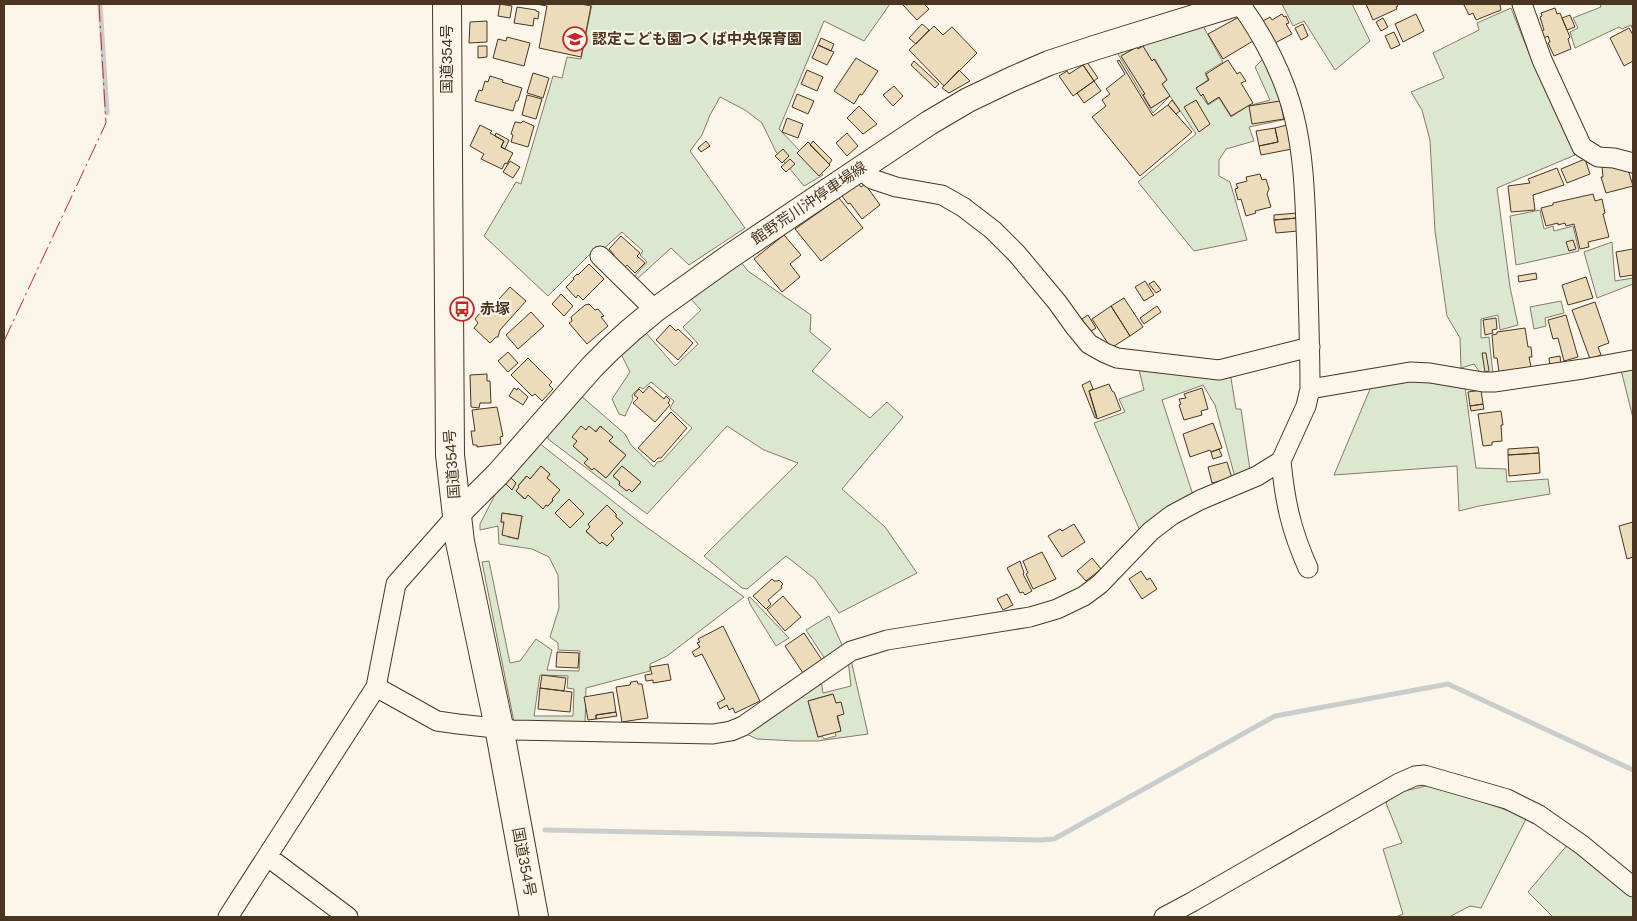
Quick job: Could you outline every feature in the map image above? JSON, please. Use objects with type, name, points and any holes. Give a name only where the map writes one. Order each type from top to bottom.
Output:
[{"type":"highway","name":"国道354号","points":[[447,4],[450,455],[460,542],[499,727],[534,917]]},
{"type":"main road","name":"館野荒川沖停車場線","points":[[456,516],[498,474],[592,367],[655,310],[860,168],[968,100],[1012,79],[1049,63],[1232,4]]},
{"type":"street","points":[[1232,4],[1249,16],[1286,88],[1300,150],[1306,215],[1310,389],[1306,406],[1281,461],[1284,495],[1290,523],[1308,568]]},
{"type":"street","points":[[1522,4],[1542,60],[1582,147],[1598,157],[1614,158],[1633,164]]},
{"type":"street","points":[[860,168],[872,179],[896,187],[942,195],[963,207],[993,230],[1017,254],[1089,344],[1117,358],[1219,370],[1310,347]]},
{"type":"street","points":[[600,256],[655,310]]},
{"type":"street","points":[[1310,389],[1410,372],[1494,382],[1633,360]]},
{"type":"street","points":[[376,687],[438,720],[513,730],[713,734],[732,731],[743,726],[851,652],[887,640],[1030,617],[1057,609],[1084,596],[1100,584],[1151,531],[1172,515],[1200,500],[1258,476],[1281,461]]},
{"type":"street","points":[[228,917],[376,687],[396,584],[456,516]]},
{"type":"street","points":[[1164,917],[1399,783],[1415,776],[1424,775],[1507,799],[1539,815],[1582,845],[1633,887]]},
{"type":"street","points":[[268,857],[348,917]]},
{"type":"green space","points":[[592,4],[890,4],[864,41],[824,21],[779,129],[823,175],[804,186],[776,152],[762,123],[745,110],[720,97],[702,135],[690,151],[745,228],[689,265],[671,248],[636,280],[633,278],[647,262],[640,255],[643,251],[622,232],[598,254],[594,250],[548,296],[484,236],[516,182],[521,184],[553,76],[562,78],[567,57],[581,59]]},
{"type":"green space","points":[[1282,4],[1352,4],[1370,41],[1335,70],[1304,21],[1293,26]]},
{"type":"green space","points":[[1600,4],[1633,4],[1633,30],[1631,25],[1622,29],[1619,27],[1575,48],[1570,32],[1578,28],[1573,18],[1601,7]]},
{"type":"green space","points":[[1511,8],[1532,61],[1575,155],[1497,188],[1510,287],[1518,325],[1500,330],[1498,315],[1481,319],[1481,338],[1489,337],[1493,374],[1481,374],[1474,364],[1461,368],[1460,338],[1447,316],[1435,231],[1430,140],[1422,110],[1411,92],[1444,78],[1433,53],[1479,30],[1477,23]]},
{"type":"green space","points":[[1203,26],[1223,62],[1205,73],[1208,80],[1196,88],[1208,105],[1219,98],[1231,117],[1248,106],[1270,100],[1255,67],[1265,57],[1287,119],[1249,127],[1254,141],[1226,149],[1219,160],[1219,176],[1230,182],[1247,240],[1194,251],[1138,182],[1196,134],[1170,96],[1153,113],[1115,49]],"holes":[[[1136,47],[1138,49],[1143,47],[1152,61],[1155,59],[1167,80],[1162,84],[1169,96],[1151,108],[1143,95],[1145,94],[1122,56]]]},
{"type":"green space","points":[[1540,210],[1544,229],[1553,226],[1554,231],[1573,226],[1579,251],[1516,265],[1510,216]]},
{"type":"green space","points":[[1612,242],[1615,281],[1633,278],[1633,284],[1597,298],[1584,252]]},
{"type":"green space","points":[[740,261],[748,271],[811,315],[810,332],[831,349],[812,371],[870,418],[887,402],[903,417],[842,489],[885,527],[917,573],[839,613],[815,579],[786,556],[747,589],[742,588],[704,556],[798,463],[764,450],[727,426],[647,514],[548,439],[548,432],[580,395],[625,434],[631,445],[654,467],[657,462],[662,461],[692,428],[670,408],[674,401],[651,382],[643,389],[640,387],[632,395],[633,399],[625,416],[619,414],[612,399],[630,372],[621,354],[646,333],[675,366],[698,344],[683,327],[701,310],[689,297]],"holes":[[[601,426],[609,441],[626,455],[606,478],[594,468],[592,470],[584,463],[588,459],[573,446]],[[622,466],[641,482],[632,492],[629,489],[627,491],[613,476]]]},
{"type":"green space","points":[[1561,301],[1564,313],[1545,318],[1546,326],[1534,329],[1530,307]]},
{"type":"green space","points":[[1138,366],[1230,372],[1236,409],[1241,409],[1250,470],[1235,477],[1215,405],[1203,385],[1162,400],[1193,495],[1140,531],[1094,423],[1125,412],[1119,399],[1144,390]]},
{"type":"green space","points":[[1633,366],[1633,418],[1621,370]]},
{"type":"green space","points":[[1415,380],[1465,387],[1476,468],[1506,469],[1507,482],[1548,479],[1550,494],[1459,511],[1457,466],[1334,475],[1373,382]]},
{"type":"green space","points":[[539,443],[638,521],[744,597],[667,656],[650,664],[650,671],[586,688],[585,725],[514,722],[482,562],[489,561],[510,663],[520,661],[536,639],[552,650],[547,670],[579,671],[580,651],[558,650],[558,643],[550,637],[559,608],[558,575],[549,557],[532,549],[499,544],[498,526],[480,530],[480,524],[498,489]],"holes":[[[541,466],[550,474],[547,478],[560,490],[548,506],[546,505],[543,508],[528,495],[524,499],[516,491],[526,476],[530,479]],[[569,499],[584,514],[570,528],[556,513]],[[607,505],[622,523],[611,535],[614,539],[607,546],[586,532],[590,527],[588,524]],[[502,513],[522,516],[518,539],[508,537],[504,522],[501,522]],[[540,675],[568,676],[567,688],[574,689],[573,716],[534,716]]]},
{"type":"green space","points":[[750,597],[789,638],[776,646],[750,604],[748,598]]},
{"type":"green space","points":[[829,616],[843,647],[825,659],[806,630]]},
{"type":"green space","points":[[848,660],[851,660],[868,734],[817,741],[795,741],[757,739],[742,732],[821,680],[823,693],[851,686]],"holes":[[[833,694],[841,731],[835,732],[836,736],[824,739],[822,736],[818,737],[808,701]]]},
{"type":"green space","points":[[1426,786],[1450,791],[1527,817],[1481,908],[1470,906],[1449,917],[1396,917],[1403,914],[1383,849],[1402,843],[1386,803],[1396,793]]},
{"type":"green space","points":[[1568,844],[1633,896],[1633,917],[1553,917],[1528,892]]},
{"type":"building","points":[[500,4],[512,6],[510,18],[498,16]]},
{"type":"building","points":[[536,4],[581,4],[591,6],[581,57],[539,48],[547,6]]},
{"type":"building","points":[[902,4],[924,4],[929,9],[917,20]]},
{"type":"building","points":[[1366,4],[1397,4],[1398,6],[1396,7],[1397,9],[1373,20]]},
{"type":"building","points":[[1465,4],[1500,4],[1501,10],[1476,20],[1473,13],[1469,15]]},
{"type":"building","points":[[517,7],[539,12],[538,19],[534,18],[533,26],[514,23]]},
{"type":"building","points":[[1555,8],[1557,14],[1560,13],[1570,37],[1568,39],[1571,49],[1554,56],[1548,43],[1550,42],[1548,36],[1544,38],[1540,17],[1542,16],[1541,13]]},
{"type":"building","points":[[1282,14],[1284,17],[1286,16],[1289,23],[1286,24],[1292,34],[1275,43],[1263,21],[1270,17],[1272,20]]},
{"type":"building","points":[[1416,14],[1424,31],[1403,42],[1395,24]]},
{"type":"building","points":[[1570,15],[1575,27],[1567,30],[1562,18]]},
{"type":"building","points":[[1239,17],[1253,41],[1223,59],[1208,34]]},
{"type":"building","points":[[1383,18],[1388,27],[1381,31],[1376,22]]},
{"type":"building","points":[[487,21],[487,42],[469,43],[470,22]]},
{"type":"building","points":[[922,24],[929,30],[916,44],[909,38]]},
{"type":"building","points":[[1303,24],[1308,36],[1301,40],[1295,28]]},
{"type":"building","points":[[934,26],[943,35],[952,27],[977,53],[944,86],[909,50]]},
{"type":"building","points":[[1629,28],[1633,35],[1633,61],[1624,66],[1610,38]]},
{"type":"building","points":[[1394,32],[1400,45],[1391,49],[1385,36]]},
{"type":"building","points":[[507,37],[530,43],[524,66],[493,58],[498,39],[506,41]]},
{"type":"building","points":[[821,38],[834,44],[831,51],[818,45]]},
{"type":"building","points":[[818,45],[834,52],[827,65],[812,58]]},
{"type":"building","points":[[478,46],[487,46],[487,57],[478,58]]},
{"type":"building","points":[[1143,46],[1167,80],[1162,84],[1170,96],[1151,108],[1143,95],[1145,94],[1121,56],[1137,47],[1138,49]]},
{"type":"building","points":[[856,58],[878,71],[854,104],[834,91]]},
{"type":"building","points":[[1119,60],[1153,116],[1168,105],[1192,132],[1140,176],[1092,117],[1106,106],[1102,100],[1110,94],[1106,89],[1125,74],[1117,61]]},
{"type":"building","points":[[1228,60],[1237,74],[1240,72],[1246,81],[1241,83],[1253,103],[1231,116],[1219,97],[1208,104],[1203,94],[1201,96],[1196,88],[1209,80],[1206,74]]},
{"type":"building","points":[[914,61],[939,84],[935,88],[911,65]]},
{"type":"building","points":[[1087,62],[1098,78],[1094,81],[1083,65]]},
{"type":"building","points":[[1083,65],[1094,81],[1073,96],[1059,76],[1067,71],[1069,74]]},
{"type":"building","points":[[807,70],[823,77],[817,91],[801,84]]},
{"type":"building","points":[[959,70],[970,81],[949,93],[942,88]]},
{"type":"building","points":[[533,73],[549,78],[543,98],[527,93]]},
{"type":"building","points":[[490,76],[522,88],[513,111],[475,101],[479,90],[482,91],[485,81],[488,82]]},
{"type":"building","points":[[1094,81],[1101,91],[1084,103],[1077,93]]},
{"type":"building","points":[[894,86],[903,96],[893,106],[883,95]]},
{"type":"building","points":[[797,94],[814,101],[808,114],[792,107]]},
{"type":"building","points":[[527,95],[542,99],[536,119],[522,115]]},
{"type":"building","points":[[1172,100],[1180,111],[1176,114],[1168,105]]},
{"type":"building","points":[[1196,100],[1210,124],[1199,132],[1184,107]]},
{"type":"building","points":[[1280,101],[1284,119],[1252,124],[1249,106]]},
{"type":"building","points":[[859,106],[877,124],[863,134],[847,118]]},
{"type":"building","points":[[787,118],[803,124],[798,138],[782,132]]},
{"type":"building","points":[[523,121],[534,126],[528,147],[511,142],[513,135],[511,134],[515,122],[521,123]]},
{"type":"building","points":[[480,125],[492,131],[490,133],[504,141],[501,147],[513,153],[502,169],[481,159],[484,154],[470,146]]},
{"type":"building","points":[[1287,125],[1292,149],[1261,155],[1259,146],[1278,142],[1275,128]]},
{"type":"building","points":[[1275,128],[1278,142],[1259,146],[1256,131]]},
{"type":"building","points":[[496,133],[509,140],[505,149],[501,147],[504,141],[495,136]]},
{"type":"building","points":[[847,133],[858,146],[847,156],[836,143]]},
{"type":"building","points":[[706,141],[710,146],[701,152],[698,148]]},
{"type":"building","points":[[813,141],[832,160],[829,164],[810,145]]},
{"type":"building","points":[[808,142],[830,165],[819,176],[797,153]]},
{"type":"building","points":[[783,149],[789,156],[782,163],[775,156]]},
{"type":"building","points":[[790,159],[795,164],[786,172],[781,167]]},
{"type":"building","points":[[1585,159],[1590,174],[1567,183],[1561,169]]},
{"type":"building","points":[[510,161],[520,167],[513,178],[503,172]]},
{"type":"building","points":[[1602,166],[1627,166],[1633,186],[1606,193],[1601,177],[1603,177]]},
{"type":"building","points":[[1557,168],[1564,185],[1533,195],[1535,210],[1511,212],[1508,186],[1530,183],[1528,179]]},
{"type":"building","points":[[1260,174],[1262,180],[1266,179],[1269,189],[1267,194],[1271,207],[1255,211],[1256,213],[1246,216],[1241,199],[1238,200],[1235,189],[1238,188],[1236,184],[1247,181],[1246,177]]},
{"type":"building","points":[[858,183],[861,187],[865,184],[880,205],[862,219],[842,196]]},
{"type":"building","points":[[1593,194],[1595,201],[1602,199],[1605,213],[1603,214],[1609,237],[1588,242],[1589,247],[1580,249],[1574,224],[1566,226],[1565,223],[1558,225],[1558,223],[1546,226],[1541,208],[1553,205],[1553,203]]},
{"type":"building","points":[[839,198],[863,228],[821,261],[795,229]]},
{"type":"building","points":[[1297,213],[1297,218],[1274,220],[1274,215]]},
{"type":"building","points":[[1297,218],[1298,231],[1276,233],[1274,220]]},
{"type":"building","points":[[784,235],[801,255],[790,264],[800,277],[782,292],[754,259]]},
{"type":"building","points":[[621,236],[640,253],[637,256],[645,263],[635,273],[627,265],[625,267],[614,257],[609,249]]},
{"type":"building","points":[[1573,240],[1576,249],[1569,251],[1566,242]]},
{"type":"building","points":[[1633,249],[1633,275],[1620,277],[1616,252]]},
{"type":"building","points":[[589,264],[604,279],[583,300],[578,295],[576,298],[566,287]]},
{"type":"building","points":[[1536,273],[1537,279],[1519,282],[1518,276]]},
{"type":"building","points":[[1586,277],[1593,298],[1568,305],[1562,285]]},
{"type":"building","points":[[1145,281],[1154,295],[1144,301],[1135,287]]},
{"type":"building","points":[[1154,281],[1161,290],[1156,293],[1149,284]]},
{"type":"building","points":[[510,287],[526,301],[500,330],[498,337],[490,343],[474,328],[478,323],[475,319],[485,307],[489,310]]},
{"type":"building","points":[[561,294],[573,306],[564,316],[552,304]]},
{"type":"building","points":[[1124,298],[1143,327],[1130,336],[1111,306]]},
{"type":"building","points":[[1595,302],[1609,343],[1598,347],[1601,355],[1590,359],[1572,310]]},
{"type":"building","points":[[589,304],[595,310],[598,309],[604,316],[601,317],[608,326],[587,344],[569,323],[572,321],[571,317],[585,305]]},
{"type":"building","points":[[1111,306],[1130,336],[1111,348],[1092,319]]},
{"type":"building","points":[[1157,306],[1161,312],[1144,324],[1140,318]]},
{"type":"building","points":[[531,312],[544,326],[518,349],[506,335]]},
{"type":"building","points":[[1088,315],[1096,328],[1090,332],[1082,319]]},
{"type":"building","points":[[1566,315],[1578,357],[1564,361],[1558,338],[1553,339],[1548,320]]},
{"type":"building","points":[[1496,318],[1497,329],[1492,330],[1493,333],[1485,335],[1483,320]]},
{"type":"building","points":[[670,325],[676,331],[678,329],[693,343],[678,360],[656,340]]},
{"type":"building","points":[[1525,328],[1528,347],[1531,347],[1532,357],[1529,357],[1531,367],[1499,372],[1497,358],[1494,358],[1492,335],[1497,334],[1497,332]]},
{"type":"building","points":[[508,352],[518,363],[508,372],[498,361]]},
{"type":"building","points":[[1482,353],[1486,353],[1489,371],[1485,372]]},
{"type":"building","points":[[1560,356],[1561,364],[1550,366],[1549,358]]},
{"type":"building","points":[[528,358],[552,382],[549,385],[553,389],[542,401],[535,394],[532,396],[511,375]]},
{"type":"building","points":[[487,374],[487,381],[490,381],[491,403],[480,403],[479,408],[471,407],[470,375]]},
{"type":"building","points":[[1090,381],[1093,389],[1089,391],[1097,417],[1095,418],[1082,385]]},
{"type":"building","points":[[1109,384],[1121,410],[1097,419],[1089,391]]},
{"type":"building","points":[[649,386],[664,399],[666,396],[670,400],[668,403],[670,405],[655,422],[633,403],[638,398],[634,395],[639,389],[643,393]]},
{"type":"building","points":[[514,388],[517,390],[518,388],[528,397],[523,405],[509,396]]},
{"type":"building","points":[[1202,388],[1208,409],[1201,411],[1202,415],[1184,420],[1179,399],[1186,398],[1184,394]]},
{"type":"building","points":[[1481,390],[1483,404],[1470,406],[1468,392]]},
{"type":"building","points":[[1483,404],[1484,409],[1471,411],[1470,406]]},
{"type":"building","points":[[497,407],[503,436],[500,437],[501,444],[477,447],[477,445],[473,445],[471,431],[475,431],[472,410]]},
{"type":"building","points":[[1501,411],[1503,425],[1501,425],[1502,441],[1492,442],[1492,445],[1483,446],[1478,414]]},
{"type":"building","points":[[671,412],[687,428],[661,458],[654,462],[638,448]]},
{"type":"building","points":[[1213,423],[1222,448],[1190,457],[1183,434]]},
{"type":"building","points":[[581,426],[586,430],[589,426],[596,432],[600,426],[613,437],[609,441],[626,455],[606,478],[594,468],[592,470],[584,463],[588,459],[573,446],[577,441],[572,437]]},
{"type":"building","points":[[1538,447],[1539,453],[1508,455],[1508,449]]},
{"type":"building","points":[[1219,449],[1222,456],[1213,459],[1211,452]]},
{"type":"building","points":[[1539,453],[1540,473],[1509,476],[1508,455]]},
{"type":"building","points":[[1227,462],[1232,478],[1212,483],[1208,467]]},
{"type":"building","points":[[541,466],[550,474],[547,478],[560,490],[548,506],[546,505],[543,509],[528,495],[525,499],[516,491],[527,476],[530,479]]},
{"type":"building","points":[[622,466],[641,482],[632,492],[619,485],[620,482],[613,476]]},
{"type":"building","points":[[511,478],[516,483],[512,490],[505,483]]},
{"type":"building","points":[[569,499],[584,514],[570,528],[555,513]]},
{"type":"building","points":[[607,505],[623,523],[611,535],[614,539],[607,546],[602,542],[600,544],[586,531],[590,527],[588,524]]},
{"type":"building","points":[[502,513],[522,516],[518,539],[502,535],[504,522],[501,522]]},
{"type":"building","points":[[1633,522],[1633,557],[1627,559],[1619,526]]},
{"type":"building","points":[[1074,524],[1085,542],[1062,557],[1048,536]]},
{"type":"building","points":[[1042,552],[1056,579],[1033,589],[1026,574],[1028,573],[1023,561]]},
{"type":"building","points":[[1092,558],[1101,569],[1086,581],[1077,571]]},
{"type":"building","points":[[1020,561],[1023,574],[1032,591],[1025,595],[1023,592],[1020,593],[1007,568]]},
{"type":"building","points":[[1141,571],[1147,580],[1150,578],[1157,589],[1142,599],[1129,579]]},
{"type":"building","points":[[772,579],[774,581],[779,580],[783,584],[782,588],[768,600],[771,604],[766,609],[753,596]]},
{"type":"building","points":[[1007,594],[1013,605],[1003,610],[997,599]]},
{"type":"building","points":[[783,596],[801,617],[785,631],[767,610]]},
{"type":"building","points":[[723,626],[760,701],[735,713],[733,708],[729,710],[727,705],[720,709],[717,703],[725,699],[702,654],[695,657],[692,652],[700,647],[697,643],[700,642],[698,639]]},
{"type":"building","points":[[804,633],[822,660],[803,673],[785,646]]},
{"type":"building","points":[[557,652],[579,653],[578,668],[556,667]]},
{"type":"building","points":[[668,664],[671,680],[653,683],[653,680],[646,681],[645,675],[652,674],[650,667]]},
{"type":"building","points":[[542,675],[566,678],[564,691],[540,688]]},
{"type":"building","points":[[637,681],[638,684],[642,684],[648,718],[622,722],[616,687],[630,685],[631,682]]},
{"type":"building","points":[[540,688],[572,692],[570,712],[538,709]]},
{"type":"building","points":[[613,692],[616,712],[596,715],[596,719],[588,720],[584,697]]},
{"type":"building","points":[[833,694],[836,703],[841,702],[844,714],[837,716],[841,731],[818,737],[808,701]]},
{"type":"building","points":[[616,712],[617,716],[596,719],[596,715]]},
{"type":"waterway","points":[[100,4],[107,113]]},
{"type":"waterway","points":[[545,830],[1054,839],[1275,716],[1448,684],[1633,770]]},
{"type":"power","points":[[4,341],[106,123],[99,4]]},
{"type":"place","name":"認定こども園つくば中央保育園","points":[[575,39]]},
{"type":"place","name":"赤塚","points":[[462,309]]}]
